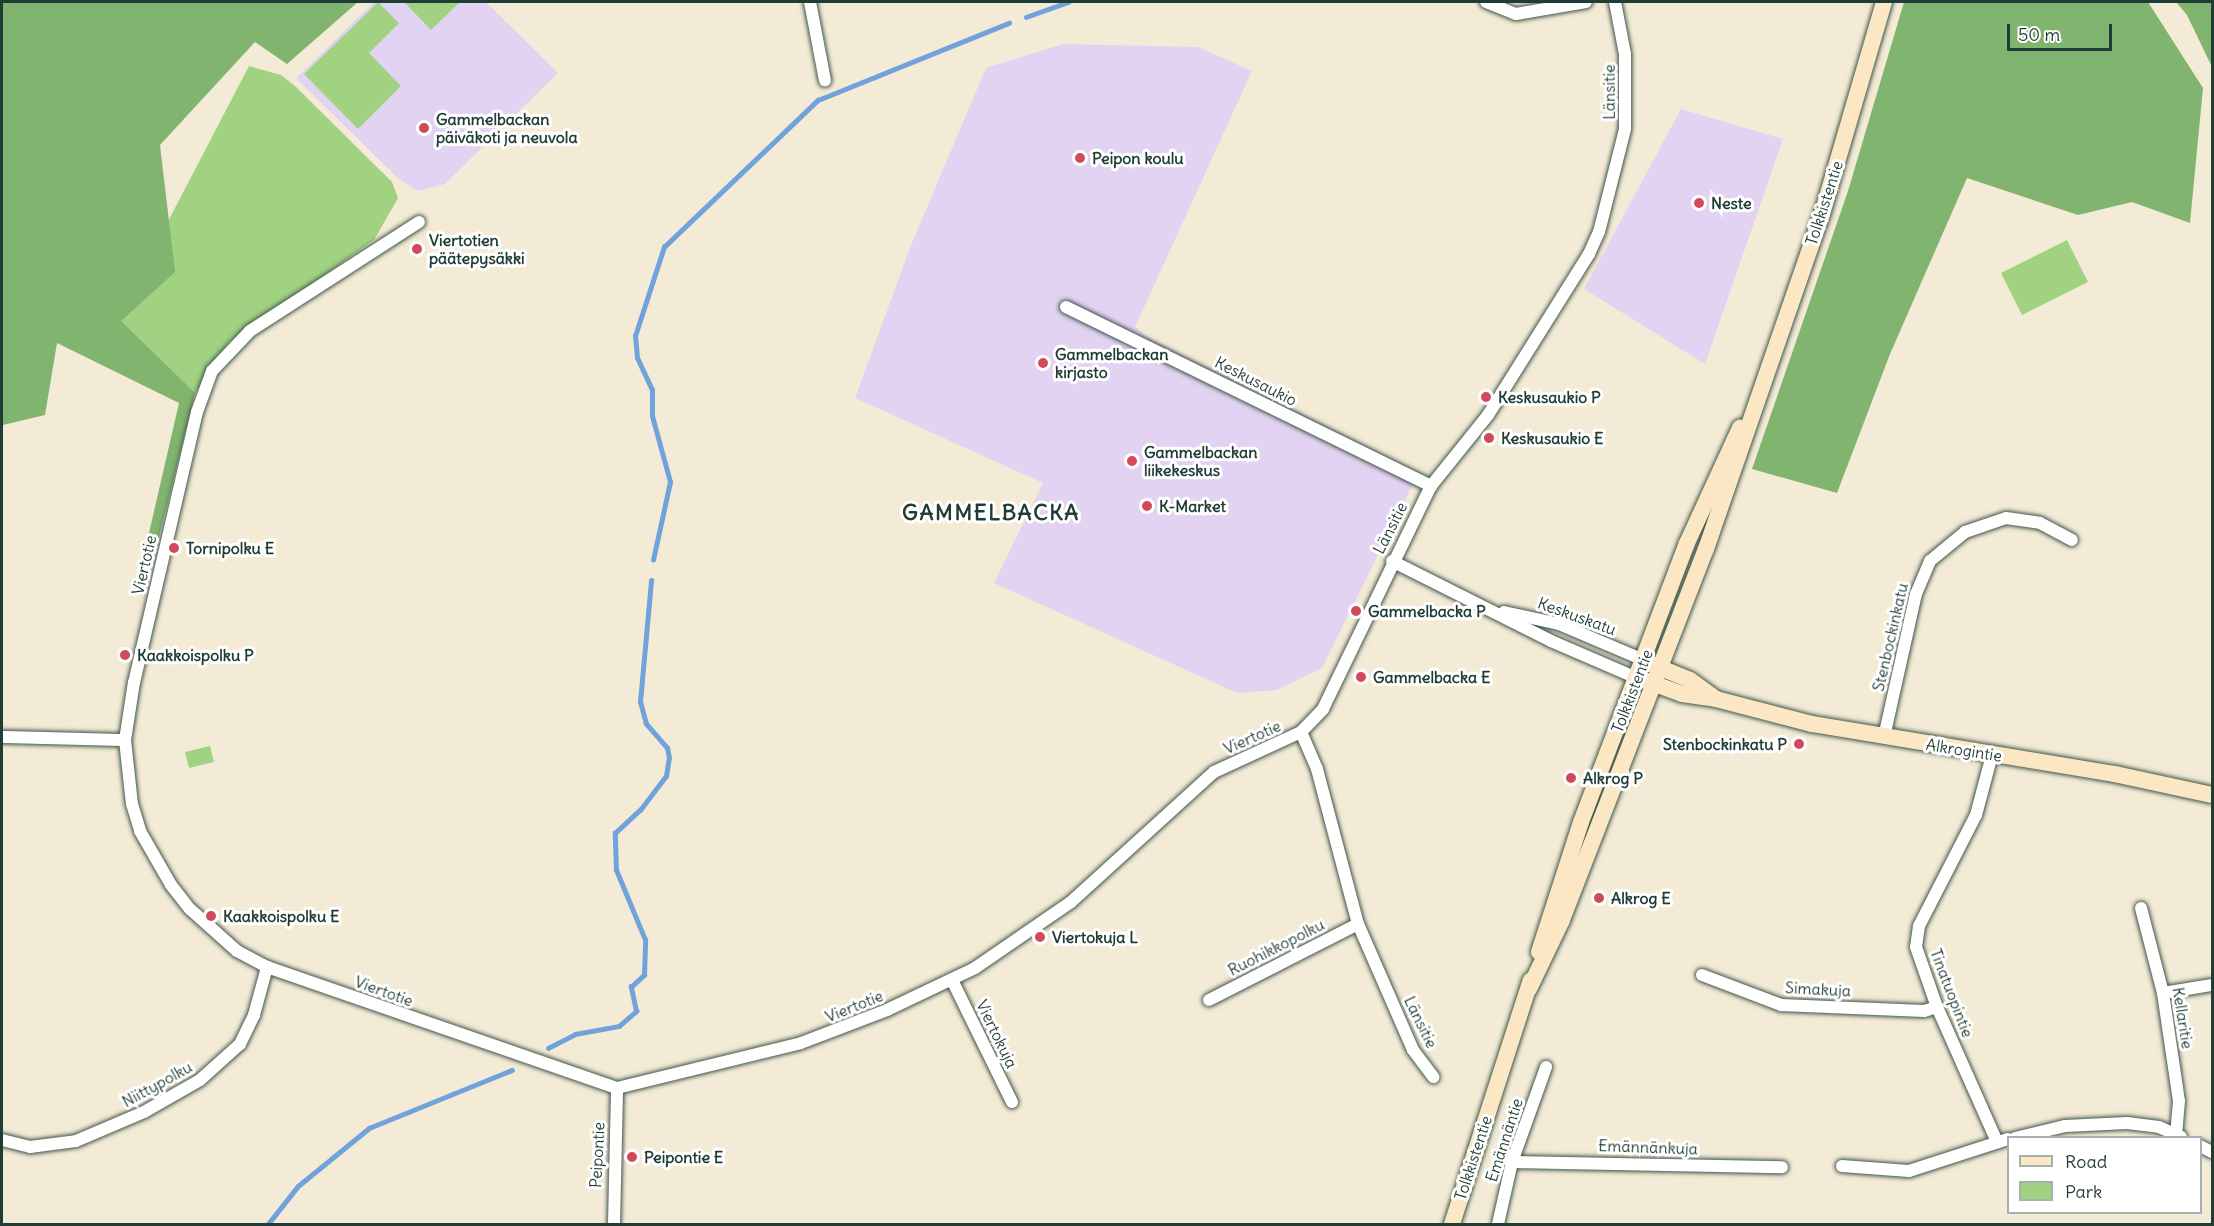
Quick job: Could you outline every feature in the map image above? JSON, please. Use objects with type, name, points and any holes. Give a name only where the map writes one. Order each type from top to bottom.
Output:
[{"type":"street","points":[[810,2],[825,81]]},
{"type":"street","points":[[1486,2],[1516,14],[1586,2]]},
{"type":"street","name":"Länsitie","points":[[1433,1077],[1413,1050],[1358,924],[1317,769],[1301,732],[1323,708],[1338,683],[1392,561],[1431,486],[1488,415],[1589,254],[1599,232],[1625,129],[1625,54],[1616,2]]},
{"type":"street","name":"Tolkkistentie","points":[[1452,1224],[1529,989],[1548,916],[1581,822],[1638,678],[1652,664],[1706,549],[1754,401],[1822,214],[1884,2]]},
{"type":"street","name":"Viertotie","points":[[419,222],[250,331],[212,371],[197,412],[134,682],[125,740],[132,804],[156,861],[190,909],[237,951],[267,967],[617,1088],[801,1043],[866,1020],[952,980],[1024,936],[1071,902],[1214,772],[1301,732]]},
{"type":"street","name":"Keskusaukio","points":[[1066,307],[1431,486]]},
{"type":"street","name":"Stenbockinkatu","points":[[1884,737],[1916,594],[1930,561],[1965,532],[2006,518],[2040,523],[2072,540]]},
{"type":"street","name":"Keskuskatu","points":[[1392,561],[1496,611],[1551,641],[1638,678]]},
{"type":"street","name":"Keskuskatu","points":[[1496,611],[1559,624],[1652,664]]},
{"type":"street","name":"Tolkkistentie","points":[[1529,989],[1562,920],[1654,684],[1652,664]]},
{"type":"street","name":"Alkrogintie","points":[[1652,664],[1690,680],[1716,699]]},
{"type":"street","name":"Alkrogintie","points":[[1638,678],[1682,694],[1716,699],[1812,724],[2115,774],[2212,795]]},
{"type":"street","points":[[2,737],[125,740]]},
{"type":"street","name":"Tinatuopintie","points":[[1992,755],[1976,815],[1916,937],[1919,961],[1937,1007],[2003,1141]]},
{"type":"street","name":"Kellaritie","points":[[2141,908],[2163,993],[2179,1101],[2179,1136]]},
{"type":"street","name":"Ruohikkopolku","points":[[1209,1000],[1358,924]]},
{"type":"street","name":"Niittypolku","points":[[2,1140],[30,1147],[76,1141],[144,1112],[200,1080],[240,1044],[254,1016],[267,967]]},
{"type":"street","name":"Simakuja","points":[[1702,975],[1781,1005],[1924,1011],[1937,1007]]},
{"type":"street","name":"Viertokuja","points":[[952,980],[1012,1102]]},
{"type":"street","points":[[2163,993],[2212,985]]},
{"type":"street","name":"Emännäntie","points":[[1498,1224],[1512,1162],[1546,1067]]},
{"type":"street","name":"Peipontie","points":[[614,1224],[617,1088]]},
{"type":"street","points":[[2020,1136],[2065,1126],[2127,1123],[2143,1123],[2179,1136]]},
{"type":"street","points":[[1842,1166],[1909,1171],[2003,1141]]},
{"type":"street","name":"Emännänkuja","points":[[1512,1162],[1782,1167]]},
{"type":"shaded area","name":"Gammelbackan päiväkoti ja neuvola","points":[[374,2],[486,2],[558,73],[445,184],[418,191],[399,179],[296,78]]},
{"type":"shaded area","points":[[1063,44],[1198,47],[1252,71],[1135,327],[1146,336],[1419,472],[1322,668],[1277,690],[1237,693],[994,583],[1043,483],[855,398],[911,245],[986,68]]},
{"type":"shaded area","points":[[1681,109],[1783,139],[1705,364],[1584,289]]},
{"type":"green space","points":[[2,2],[358,2],[287,64],[255,42],[160,145],[175,272],[121,321],[195,393],[154,557],[143,559],[179,403],[57,343],[45,415],[3,425]]},
{"type":"green space","points":[[378,2],[399,23],[369,53],[401,86],[358,129],[304,74]]},
{"type":"green space","points":[[404,2],[460,2],[431,30]]},
{"type":"green space","points":[[1904,2],[2148,2],[2203,88],[2190,223],[2132,202],[2078,215],[1967,178],[1890,354],[1837,493],[1752,469],[1848,191]]},
{"type":"green space","points":[[2176,2],[2212,2],[2212,67],[2187,15]]},
{"type":"green space","points":[[249,66],[281,75],[295,86],[392,182],[398,198],[374,240],[229,342],[194,394],[104,344]]},
{"type":"green space","points":[[2067,240],[2088,282],[2022,315],[2001,273]]},
{"type":"green space","points":[[210,746],[214,762],[189,768],[185,752]]},
{"type":"waterway","points":[[1026,17],[1068,2]]},
{"type":"waterway","points":[[653,560],[670,482],[652,416],[652,390],[637,358],[635,336],[664,247],[818,100],[1009,23]]},
{"type":"waterway","points":[[548,1048],[575,1034],[619,1026],[636,1011],[631,987],[644,975],[645,940],[616,870],[615,833],[640,810],[666,776],[669,758],[667,748],[646,724],[640,702],[651,580]]},
{"type":"waterway","points":[[268,1224],[298,1186],[369,1128],[512,1070]]},
{"type":"place","name":"Gammelbackan päiväkoti ja neuvola","points":[[424,128]]},
{"type":"place","name":"Peipon koulu","points":[[1080,158]]},
{"type":"place","name":"Neste","points":[[1699,203]]},
{"type":"place","name":"Viertotien päätepysäkki","points":[[417,249]]},
{"type":"place","name":"Gammelbackan kirjasto","points":[[1043,363]]},
{"type":"place","name":"Keskusaukio P","points":[[1486,397]]},
{"type":"place","name":"Keskusaukio E","points":[[1489,438]]},
{"type":"place","name":"Gammelbackan liikekeskus","points":[[1132,461]]},
{"type":"place","name":"K-Market","points":[[1147,506]]},
{"type":"place","name":"Tornipolku E","points":[[174,548]]},
{"type":"place","name":"Gammelbacka P","points":[[1356,611]]},
{"type":"place","name":"Kaakkoispolku P","points":[[125,655]]},
{"type":"place","name":"Gammelbacka E","points":[[1361,677]]},
{"type":"place","name":"Stenbockinkatu P","points":[[1799,744]]},
{"type":"place","name":"Alkrog P","points":[[1571,778]]},
{"type":"place","name":"Alkrog E","points":[[1599,898]]},
{"type":"place","name":"Kaakkoispolku E","points":[[211,916]]},
{"type":"place","name":"Viertokuja L","points":[[1040,937]]},
{"type":"place","name":"Peipontie E","points":[[632,1157]]},
{"type":"district","name":"GAMMELBACKA","points":[[991,513]]}]
